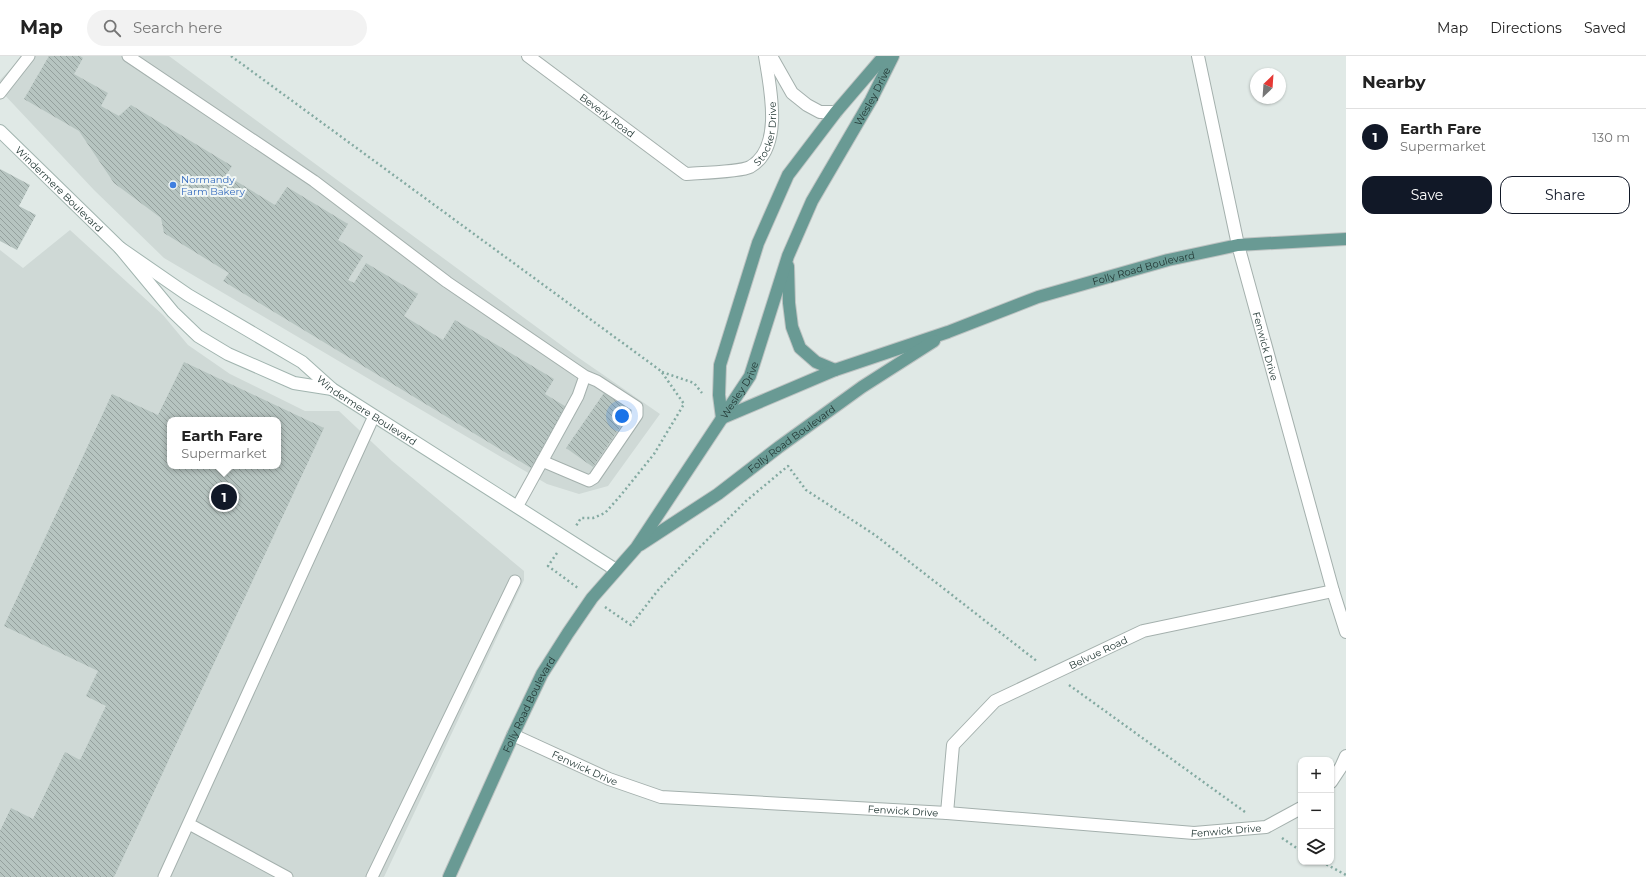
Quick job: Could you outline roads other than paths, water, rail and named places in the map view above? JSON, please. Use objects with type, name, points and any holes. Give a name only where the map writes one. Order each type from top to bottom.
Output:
[{"type":"main road","name":"Wesley Drive","points":[[722,418],[719,395],[720,365],[758,243],[788,175],[836,112],[884,56]]},
{"type":"main road","name":"Wesley Drive","points":[[722,418],[750,376],[788,256],[812,201],[871,100],[893,56]]},
{"type":"main road","name":"Folly Road Boulevard","points":[[449,877],[542,674],[592,598],[636,548],[722,418],[834,370],[948,332],[1038,297],[1168,260],[1238,245],[1346,239]]},
{"type":"main road","points":[[788,256],[789,303],[792,327],[800,348],[816,362],[834,370]]},
{"type":"main road","name":"Folly Road Boulevard","points":[[636,548],[718,494],[779,447],[862,388],[948,332]]},
{"type":"street","name":"Beverly Road","points":[[528,56],[686,174]]},
{"type":"street","name":"Stocker Drive","points":[[686,174],[721,172],[749,167],[763,156],[771,136],[772,98],[765,56]]},
{"type":"street","points":[[771,56],[792,93],[807,105],[820,112],[836,112]]},
{"type":"street","name":"Fenwick Drive","points":[[1198,56],[1238,245],[1333,591],[1346,632]]},
{"type":"street","name":"Windermere Boulevard","points":[[0,131],[120,248],[198,336],[228,354],[294,383],[332,389]]},
{"type":"street","name":"Windermere Boulevard","points":[[120,248],[188,295],[302,362],[332,389],[616,570]]},
{"type":"street","name":"Belvue Road","points":[[947,813],[953,745],[995,701],[1143,630],[1333,591]]},
{"type":"street","name":"Fenwick Drive","points":[[513,735],[609,779],[661,797],[947,813],[1194,834],[1266,826],[1298,810]]},
{"type":"street","points":[[1334,778],[1346,756]]},
{"type":"lane","points":[[0,93],[29,56]]},
{"type":"lane","points":[[128,56],[314,181],[447,282],[585,376],[597,381],[637,407],[637,415],[594,478],[588,481],[542,461]]},
{"type":"lane","points":[[517,507],[578,396],[585,376]]},
{"type":"lane","points":[[164,877],[374,416]]},
{"type":"lane","points":[[372,877],[515,581]]},
{"type":"lane","points":[[189,824],[287,877]]},
{"type":"place","name":"Normandy Farm Bakery","points":[[173,185]]},
{"type":"place","name":"Earth Fare","points":[[224,497]]}]
